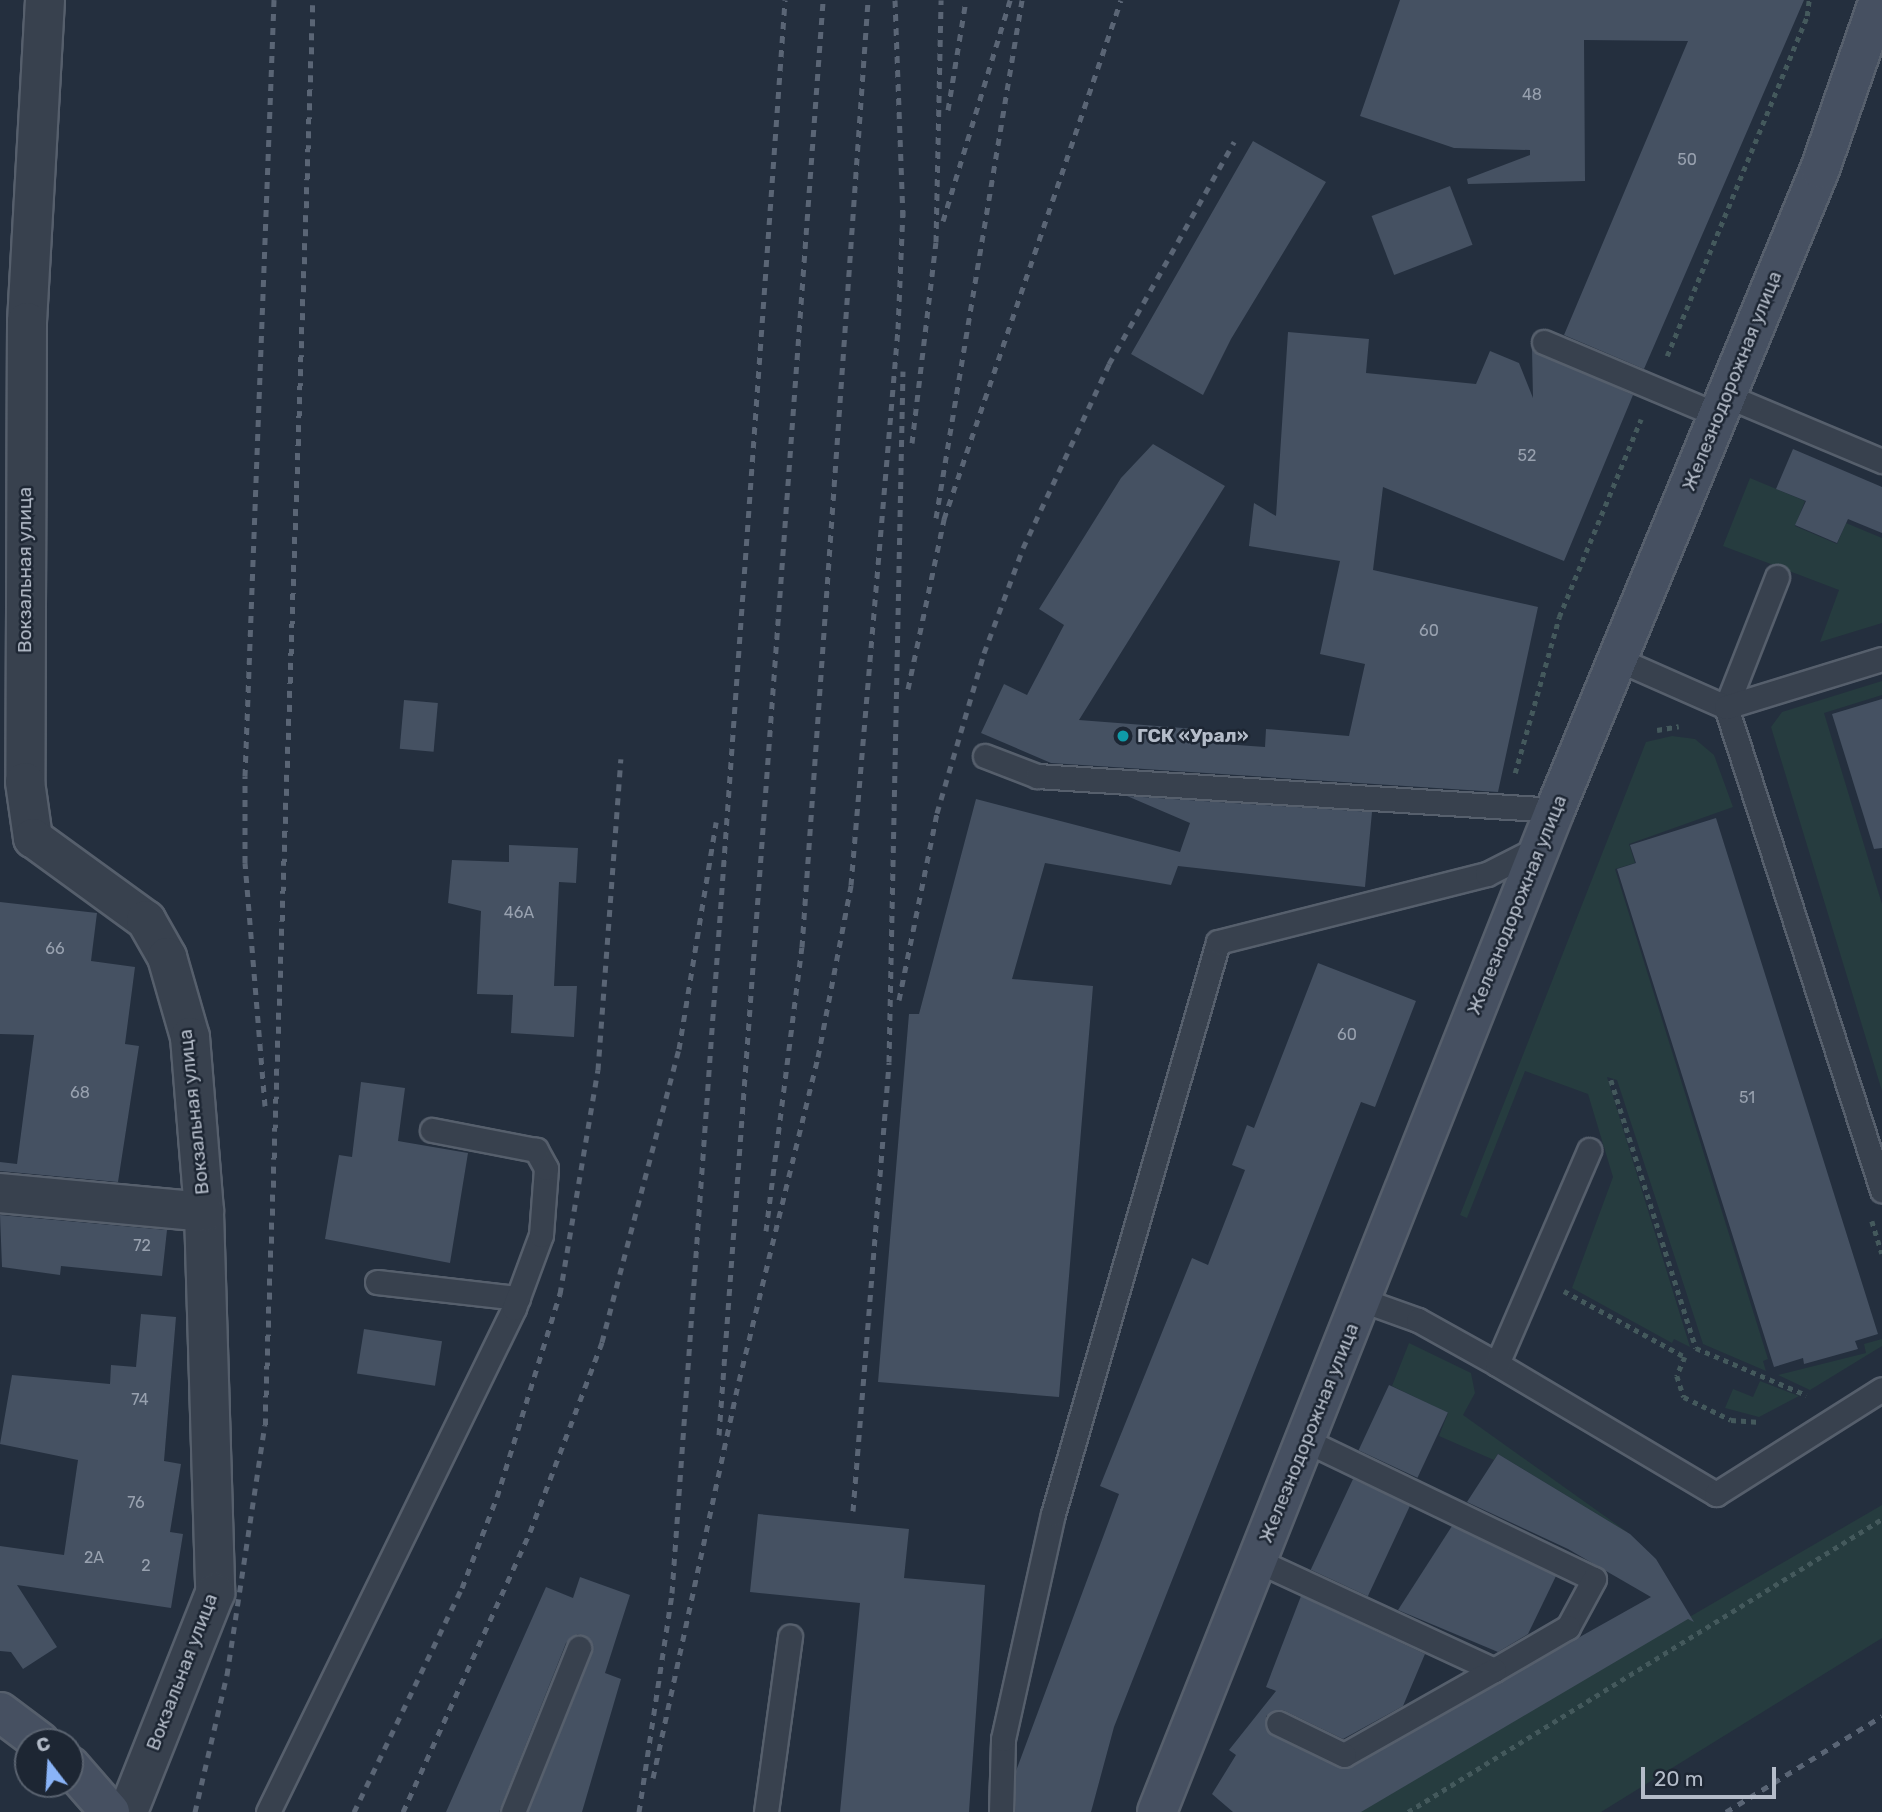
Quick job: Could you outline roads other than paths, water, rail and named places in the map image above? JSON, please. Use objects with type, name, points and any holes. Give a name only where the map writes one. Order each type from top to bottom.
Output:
[{"type":"street","name":"Вокзальная улица","points":[[45,0],[27,322],[24,782],[33,838],[145,920],[167,957],[190,1037],[205,1212],[215,1593],[128,1812]]},
{"type":"street","name":"Железнодорожная улица","points":[[1157,1812],[1307,1441],[1540,847],[1820,169],[1879,0]]},
{"type":"street","points":[[0,1193],[205,1212]]},
{"type":"street","points":[[0,1712],[21,1728]]},
{"type":"lane","points":[[1544,342],[1653,388],[1722,405],[1882,461]]},
{"type":"lane","points":[[1777,577],[1726,708],[1882,1190]]},
{"type":"lane","points":[[1617,659],[1726,708],[1882,659]]},
{"type":"lane","points":[[985,756],[1037,776],[1555,810]]},
{"type":"lane","points":[[1001,1812],[1003,1739],[1053,1514],[1218,942],[1487,874],[1540,847]]},
{"type":"lane","points":[[268,1812],[518,1298],[541,1235],[546,1168],[536,1150],[432,1130]]},
{"type":"lane","points":[[1497,1364],[1589,1150]]},
{"type":"lane","points":[[377,1282],[518,1298]]},
{"type":"lane","points":[[1362,1300],[1418,1321],[1497,1364],[1716,1494],[1882,1389]]},
{"type":"lane","points":[[1278,1723],[1344,1755],[1568,1627],[1594,1579],[1307,1441]]},
{"type":"lane","points":[[1258,1561],[1494,1670]]},
{"type":"lane","points":[[766,1812],[790,1637]]},
{"type":"lane","points":[[513,1812],[579,1648]]},
{"type":"railway","points":[[265,1106],[245,863],[245,776],[274,0]]},
{"type":"railway","points":[[195,1812],[227,1675],[265,1425],[313,0]]},
{"type":"railway","points":[[639,1812],[672,1593],[785,0]]},
{"type":"railway","points":[[719,1435],[823,0]]},
{"type":"railway","points":[[766,1231],[802,947],[868,0]]},
{"type":"railway","points":[[895,0],[903,217]]},
{"type":"railway","points":[[912,443],[936,242],[941,0]]},
{"type":"railway","points":[[948,110],[966,0]]},
{"type":"railway","points":[[943,221],[1010,0]]},
{"type":"railway","points":[[936,518],[1022,0]]},
{"type":"railway","points":[[908,689],[944,519],[1121,0]]},
{"type":"railway","points":[[899,1000],[937,813],[984,653],[1023,548],[1109,364],[1234,142]]},
{"type":"railway","points":[[653,1778],[739,1381],[818,1057],[851,885],[898,329],[903,209]]},
{"type":"railway","points":[[853,1511],[889,1062],[903,371]]},
{"type":"railway","points":[[354,1812],[462,1588],[497,1497],[560,1294],[598,1070],[621,759]]},
{"type":"railway","points":[[403,1812],[530,1532],[602,1342],[679,1049],[716,822]]},
{"type":"railway","points":[[1726,1812],[1882,1716]]},
{"type":"place","name":"ГСК «Урал»","points":[[1123,736]]}]
